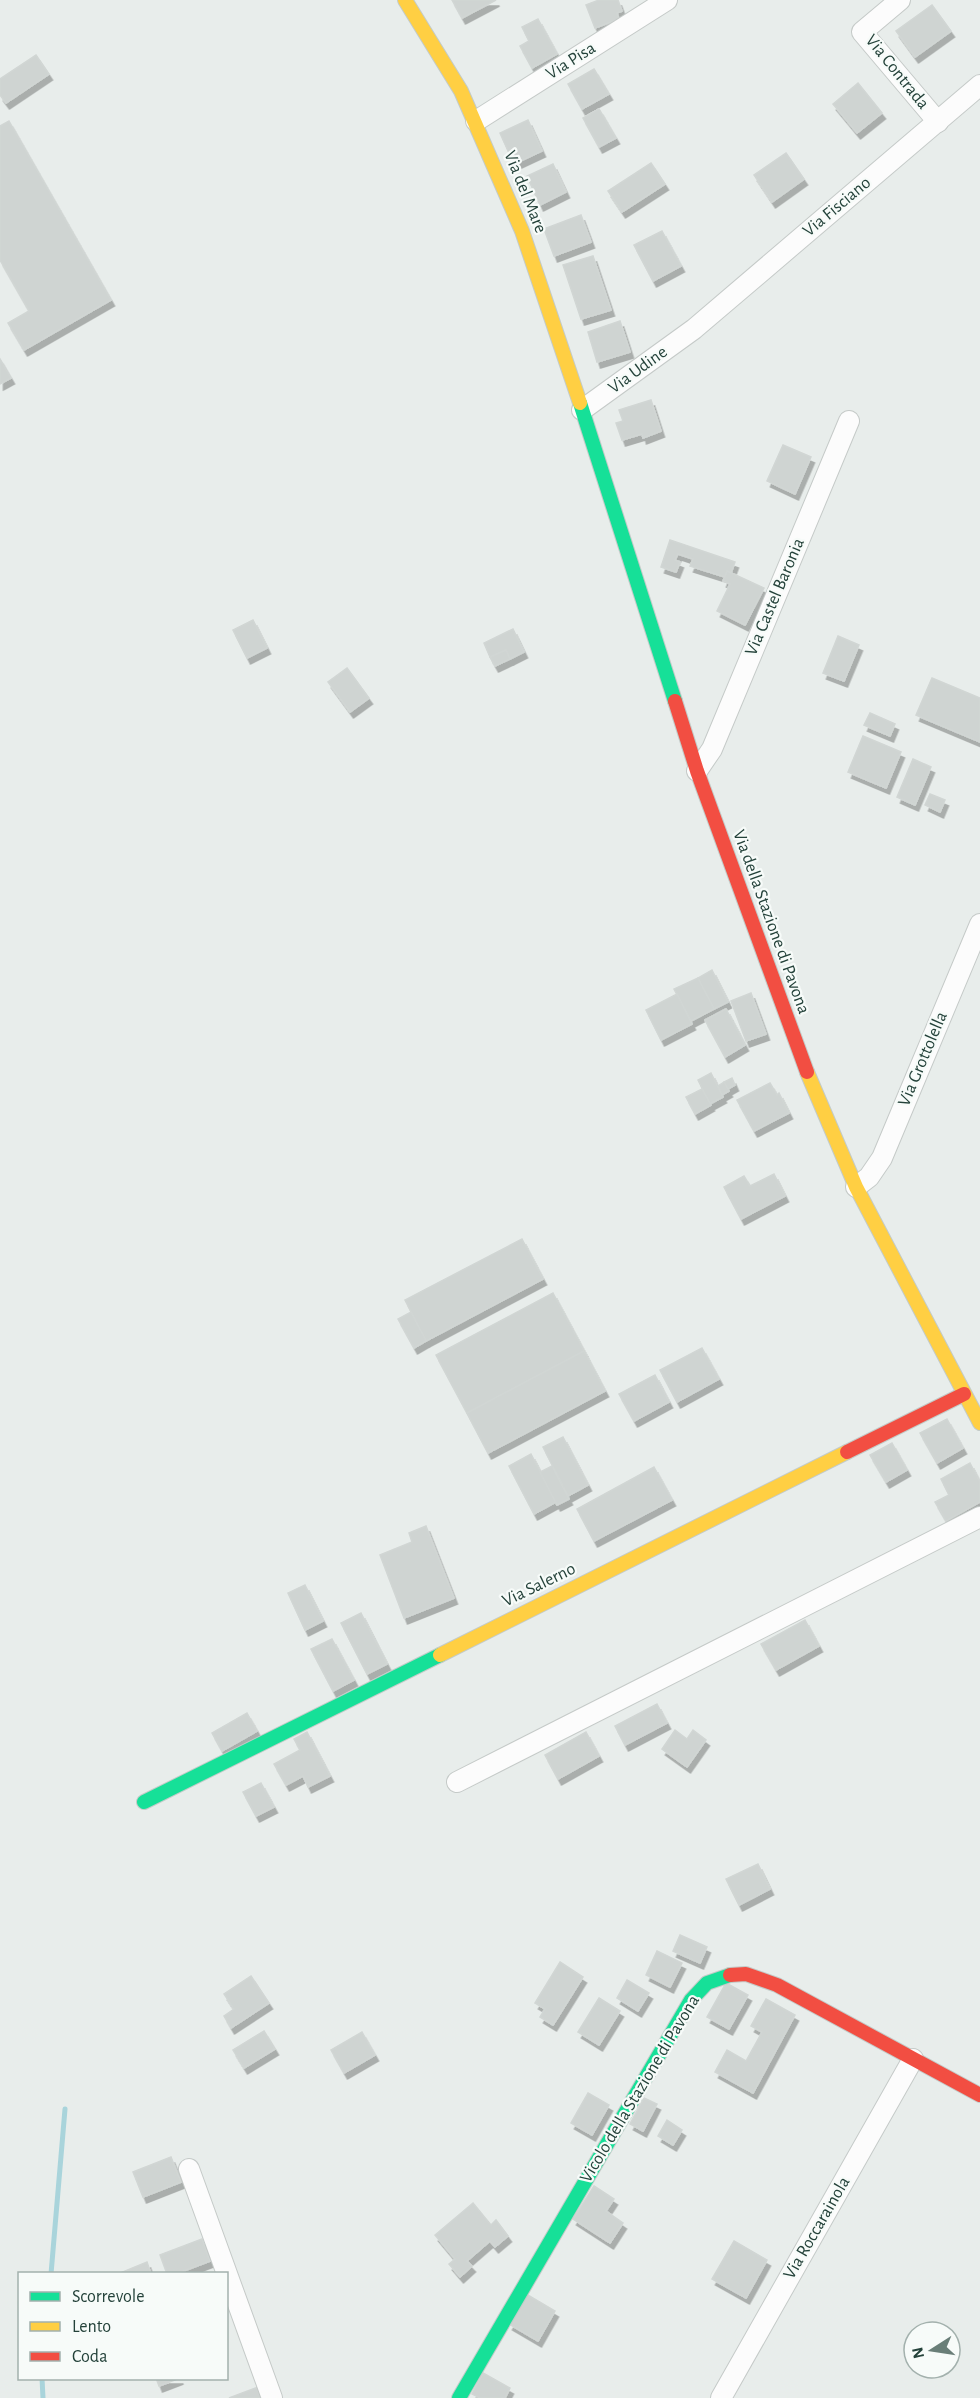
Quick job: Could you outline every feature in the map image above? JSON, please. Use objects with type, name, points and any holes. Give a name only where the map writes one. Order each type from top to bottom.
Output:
[{"type":"street","name":"Via del Mare","points":[[405,0],[461,91],[476,121],[522,231],[582,410]]},
{"type":"street","name":"Via Pisa","points":[[476,121],[667,0]]},
{"type":"street","name":"Via Contrada","points":[[900,0],[862,32],[938,122]]},
{"type":"street","name":"Via Fisciano","points":[[694,329],[980,86]]},
{"type":"street","name":"Via Udine","points":[[582,410],[694,329]]},
{"type":"street","name":"Via della Stazione di Pavona","points":[[582,410],[634,564],[697,771],[809,1078],[856,1187],[957,1397],[980,1423]]},
{"type":"street","name":"Via Castel Baronia","points":[[697,771],[712,749],[849,421]]},
{"type":"street","name":"Via Grottolella","points":[[856,1187],[869,1177],[882,1158],[980,924]]},
{"type":"street","name":"Via Salerno","points":[[144,1802],[957,1397]]},
{"type":"street","points":[[457,1782],[980,1517]]},
{"type":"street","name":"Vicolo della Stazione di Pavona","points":[[459,2398],[691,2000],[702,1986],[713,1980],[733,1975],[746,1974],[756,1977],[791,1992],[980,2095]]},
{"type":"street","name":"Via Roccarainola","points":[[721,2398],[913,2059]]},
{"type":"street","points":[[189,2169],[226,2272]]},
{"type":"street","points":[[228,2277],[272,2398]]},
{"type":"building","points":[[452,0],[496,0],[462,18]]},
{"type":"building","points":[[599,0],[618,0],[622,11],[617,13],[619,19],[595,28],[586,5]]},
{"type":"building","points":[[932,5],[951,31],[915,57],[896,31]]},
{"type":"building","points":[[538,19],[557,54],[532,68],[520,46],[529,41],[522,27]]},
{"type":"building","points":[[36,55],[49,74],[6,103],[0,95],[0,79]]},
{"type":"building","points":[[594,69],[609,94],[582,109],[568,84]]},
{"type":"building","points":[[858,83],[882,113],[857,133],[833,104]]},
{"type":"building","points":[[599,109],[616,138],[599,147],[583,118]]},
{"type":"building","points":[[528,120],[542,151],[514,164],[500,133]]},
{"type":"building","points":[[9,121],[111,300],[24,350],[8,323],[29,311],[0,260],[0,126]]},
{"type":"building","points":[[786,153],[804,179],[772,202],[754,175]]},
{"type":"building","points":[[651,163],[665,184],[622,212],[608,191]]},
{"type":"building","points":[[553,164],[566,192],[540,205],[527,176]]},
{"type":"building","points":[[581,215],[591,242],[554,256],[544,229]]},
{"type":"building","points":[[662,231],[681,266],[653,281],[634,245]]},
{"type":"building","points":[[593,256],[611,310],[581,319],[563,265]]},
{"type":"building","points":[[620,321],[630,352],[597,362],[588,332]]},
{"type":"building","points":[[0,359],[11,378],[0,384]]},
{"type":"building","points":[[651,400],[661,431],[643,438],[642,434],[622,440],[616,423],[623,421],[619,410]]},
{"type":"building","points":[[783,445],[811,457],[795,494],[767,481]]},
{"type":"building","points":[[670,540],[735,562],[731,573],[727,571],[725,577],[690,566],[693,559],[678,554],[675,560],[680,562],[676,572],[661,567]]},
{"type":"building","points":[[727,571],[764,588],[745,625],[717,611],[730,584],[723,581]]},
{"type":"building","points":[[253,620],[267,648],[247,658],[233,630]]},
{"type":"building","points":[[513,629],[524,652],[510,659],[506,650],[490,657],[484,643]]},
{"type":"building","points":[[838,636],[859,645],[844,681],[823,673]]},
{"type":"building","points":[[506,650],[510,659],[495,666],[490,657]]},
{"type":"building","points":[[347,668],[369,698],[350,712],[328,682]]},
{"type":"building","points":[[932,678],[980,698],[980,742],[916,715]]},
{"type":"building","points":[[870,713],[895,724],[890,736],[864,725]]},
{"type":"building","points":[[863,736],[901,752],[886,788],[848,772]]},
{"type":"building","points":[[913,759],[931,767],[915,805],[897,797]]},
{"type":"building","points":[[930,794],[945,800],[940,812],[925,805]]},
{"type":"building","points":[[712,970],[728,1002],[714,1009],[698,978]]},
{"type":"building","points":[[698,978],[714,1009],[691,1021],[674,989]]},
{"type":"building","points":[[751,993],[766,1034],[746,1041],[731,1001]]},
{"type":"building","points":[[677,994],[692,1024],[661,1040],[646,1010]]},
{"type":"building","points":[[726,1009],[745,1045],[725,1057],[705,1020]]},
{"type":"building","points":[[711,1073],[723,1097],[710,1104],[698,1080]]},
{"type":"building","points":[[732,1078],[735,1085],[728,1089],[724,1082]]},
{"type":"building","points":[[724,1082],[729,1091],[722,1095],[718,1086]]},
{"type":"building","points":[[770,1083],[777,1095],[779,1093],[789,1113],[754,1131],[737,1100]]},
{"type":"building","points":[[702,1089],[711,1105],[695,1114],[686,1097]]},
{"type":"building","points":[[774,1174],[785,1196],[741,1219],[724,1187],[744,1176],[750,1186]]},
{"type":"building","points":[[522,1239],[543,1279],[426,1341],[405,1300]]},
{"type":"building","points":[[553,1293],[584,1351],[467,1413],[436,1355]]},
{"type":"building","points":[[411,1312],[426,1341],[414,1348],[398,1319]]},
{"type":"building","points":[[702,1348],[719,1379],[677,1402],[660,1370]]},
{"type":"building","points":[[584,1351],[605,1391],[488,1453],[467,1413]]},
{"type":"building","points":[[655,1375],[669,1402],[634,1421],[619,1394]]},
{"type":"building","points":[[947,1419],[963,1448],[937,1463],[920,1433]]},
{"type":"building","points":[[563,1437],[588,1485],[568,1496],[543,1447]]},
{"type":"building","points":[[892,1443],[907,1470],[886,1482],[870,1455]]},
{"type":"building","points":[[531,1454],[556,1502],[534,1514],[509,1466]]},
{"type":"building","points":[[970,1463],[980,1482],[980,1502],[946,1521],[935,1502],[949,1495],[941,1479]]},
{"type":"building","points":[[552,1466],[569,1499],[557,1505],[540,1472]]},
{"type":"building","points":[[654,1467],[672,1500],[594,1541],[577,1509]]},
{"type":"building","points":[[426,1526],[454,1598],[404,1618],[380,1555],[412,1542],[409,1533]]},
{"type":"building","points":[[305,1585],[323,1621],[305,1630],[288,1593]]},
{"type":"building","points":[[361,1613],[387,1664],[367,1674],[341,1623]]},
{"type":"building","points":[[805,1620],[819,1646],[776,1670],[761,1644]]},
{"type":"building","points":[[332,1639],[354,1680],[333,1691],[311,1649]]},
{"type":"building","points":[[657,1704],[667,1723],[625,1745],[615,1726]]},
{"type":"building","points":[[247,1713],[257,1731],[222,1751],[212,1733]]},
{"type":"building","points":[[675,1730],[687,1739],[693,1730],[706,1740],[687,1767],[662,1749]]},
{"type":"building","points":[[307,1732],[330,1776],[308,1787],[303,1776],[286,1785],[274,1764],[300,1750],[294,1739]]},
{"type":"building","points":[[586,1732],[599,1756],[558,1779],[545,1755]]},
{"type":"building","points":[[261,1783],[274,1807],[256,1816],[243,1792]]},
{"type":"building","points":[[758,1864],[770,1889],[739,1905],[726,1879]]},
{"type":"building","points":[[680,1935],[707,1947],[700,1963],[673,1951]]},
{"type":"building","points":[[657,1951],[682,1963],[670,1987],[646,1975]]},
{"type":"building","points":[[560,1962],[583,1977],[553,2025],[540,2017],[545,2009],[535,2003]]},
{"type":"building","points":[[251,1976],[269,2003],[231,2028],[224,2016],[234,2009],[224,1994]]},
{"type":"building","points":[[627,1980],[649,1993],[638,2011],[617,1998]]},
{"type":"building","points":[[726,1983],[748,1995],[729,2029],[707,2017]]},
{"type":"building","points":[[599,1998],[620,2011],[599,2045],[578,2032]]},
{"type":"building","points":[[766,1999],[795,2015],[753,2093],[715,2072],[727,2050],[746,2061],[762,2032],[751,2026]]},
{"type":"building","points":[[264,2031],[275,2049],[244,2068],[233,2050]]},
{"type":"building","points":[[362,2032],[375,2055],[344,2073],[331,2050]]},
{"type":"building","points":[[588,2093],[609,2105],[592,2135],[571,2123]]},
{"type":"building","points":[[644,2098],[657,2104],[643,2131],[630,2124]]},
{"type":"building","points":[[667,2120],[682,2130],[673,2145],[658,2136]]},
{"type":"building","points":[[171,2157],[181,2182],[143,2197],[133,2172]]},
{"type":"building","points":[[594,2186],[614,2199],[606,2211],[623,2223],[610,2243],[573,2219]]},
{"type":"building","points":[[473,2203],[491,2225],[496,2220],[508,2236],[495,2247],[490,2241],[467,2261],[472,2266],[460,2277],[449,2264],[455,2259],[435,2235]]},
{"type":"building","points":[[202,2239],[210,2261],[181,2272],[166,2272],[160,2255]]},
{"type":"building","points":[[734,2241],[767,2260],[746,2298],[712,2279]]},
{"type":"building","points":[[147,2262],[150,2272],[123,2272]]},
{"type":"building","points":[[526,2294],[555,2311],[538,2341],[509,2324]]},
{"type":"building","points":[[483,2373],[510,2388],[505,2398],[480,2398],[472,2394]]},
{"type":"building","points":[[157,2380],[175,2380],[159,2386]]},
{"type":"building","points":[[261,2386],[265,2398],[229,2398]]},
{"type":"waterway","points":[[51,2272],[65,2109]]},
{"type":"waterway","points":[[42,2380],[43,2398]]},
{"type":"traffic: fast","points":[[580,403],[675,701]]},
{"type":"traffic: fast","points":[[144,1802],[440,1655]]},
{"type":"traffic: fast","points":[[459,2398],[691,2000],[707,1983],[730,1975]]},
{"type":"traffic: slow","points":[[405,0],[461,91],[522,231],[580,403]]},
{"type":"traffic: slow","points":[[807,1072],[856,1187],[980,1423]]},
{"type":"traffic: slow","points":[[440,1655],[847,1452]]},
{"type":"traffic: jam","points":[[675,701],[697,771],[807,1072]]},
{"type":"traffic: jam","points":[[847,1452],[964,1394]]},
{"type":"traffic: jam","points":[[730,1975],[746,1974],[777,1985],[980,2095]]}]
